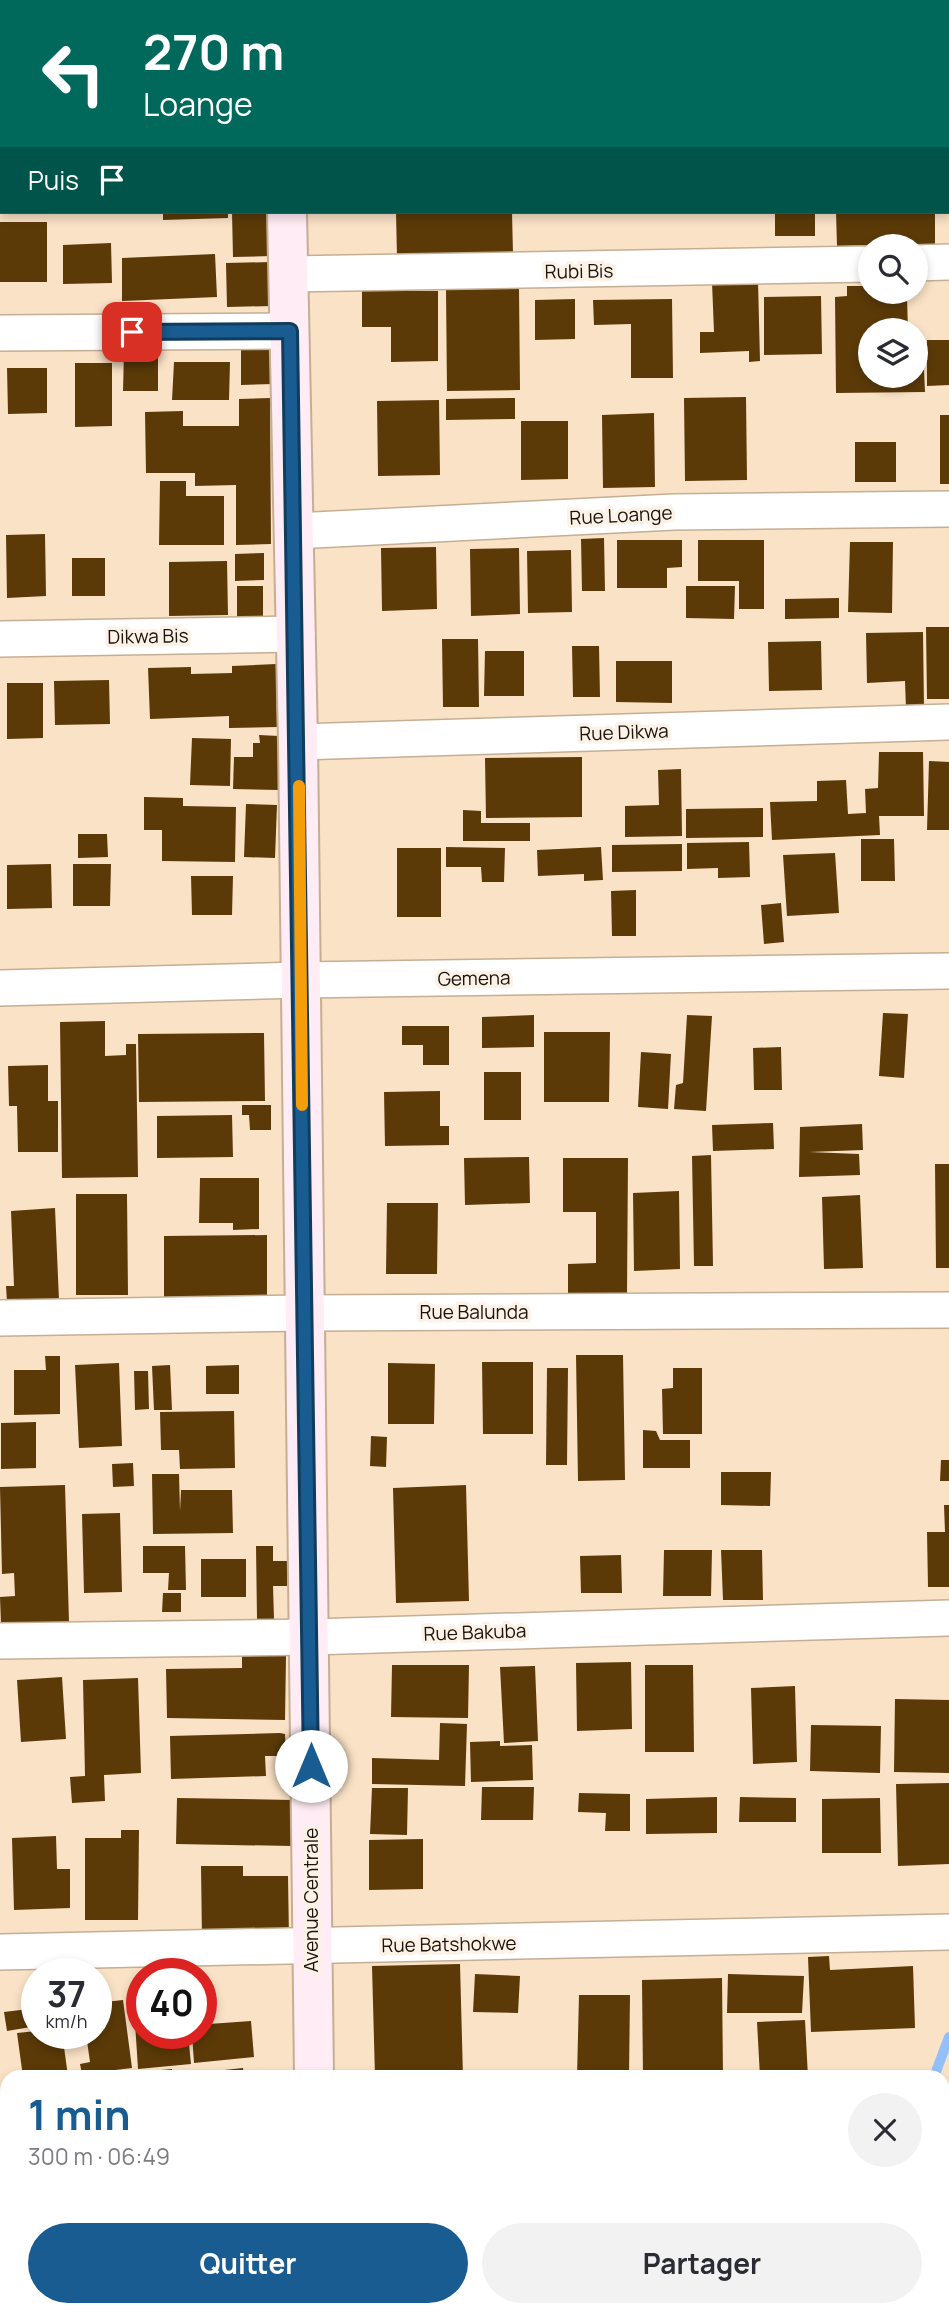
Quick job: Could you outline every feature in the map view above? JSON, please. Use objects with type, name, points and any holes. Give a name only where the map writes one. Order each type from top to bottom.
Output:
[{"type":"street","name":"Avenue Centrale","points":[[288,214],[297,634],[303,1312],[311,1637],[314,2070]]},
{"type":"street","points":[[928,263],[949,262]]},
{"type":"street","name":"Rubi Bis","points":[[289,274],[858,264]]},
{"type":"street","points":[[0,333],[290,331]]},
{"type":"street","name":"Rue Loange","points":[[293,531],[674,512],[949,509]]},
{"type":"street","name":"Dikwa Bis","points":[[0,639],[297,634]]},
{"type":"street","name":"Rue Dikwa","points":[[298,743],[949,722]]},
{"type":"street","name":"Gemena","points":[[0,988],[300,980],[949,971]]},
{"type":"street","name":"Rue Balunda","points":[[0,1318],[303,1312],[949,1310]]},
{"type":"street","name":"Rue Bakuba","points":[[0,1641],[311,1637],[949,1618]]},
{"type":"street","name":"Rue Batshokwe","points":[[0,1952],[949,1932]]},
{"type":"building","points":[[163,214],[228,214],[228,218],[163,220]]},
{"type":"building","points":[[232,214],[270,214],[271,256],[233,257]]},
{"type":"building","points":[[396,214],[512,214],[513,254],[397,257]]},
{"type":"building","points":[[775,214],[815,214],[815,236],[775,236]]},
{"type":"building","points":[[836,214],[935,214],[935,244],[928,244],[928,234],[858,234],[858,246],[837,246]]},
{"type":"building","points":[[0,222],[47,222],[47,282],[0,282]]},
{"type":"building","points":[[111,243],[112,283],[63,284],[63,245]]},
{"type":"building","points":[[215,254],[217,297],[122,301],[122,258]]},
{"type":"building","points":[[271,262],[271,306],[227,307],[226,263]]},
{"type":"building","points":[[758,281],[760,361],[749,362],[749,351],[700,353],[700,332],[714,332],[712,282]]},
{"type":"building","points":[[847,286],[858,286],[858,304],[907,304],[908,318],[858,318],[858,388],[925,388],[925,392],[836,393],[835,297],[847,296]]},
{"type":"building","points":[[519,288],[520,390],[447,391],[446,290]]},
{"type":"building","points":[[362,291],[438,291],[438,361],[391,362],[391,327],[362,327]]},
{"type":"building","points":[[821,296],[822,354],[764,355],[764,297]]},
{"type":"building","points":[[575,299],[575,339],[535,340],[535,300]]},
{"type":"building","points":[[672,299],[673,378],[631,378],[631,324],[594,325],[593,300]]},
{"type":"building","points":[[928,340],[949,340],[949,385],[928,386]]},
{"type":"building","points":[[273,347],[274,384],[241,385],[241,348]]},
{"type":"building","points":[[124,351],[158,351],[158,391],[123,391]]},
{"type":"building","points":[[174,362],[230,362],[229,400],[172,400]]},
{"type":"building","points":[[75,363],[112,363],[112,426],[75,427]]},
{"type":"building","points":[[7,368],[47,368],[47,413],[8,414]]},
{"type":"building","points":[[746,397],[747,480],[685,481],[684,398]]},
{"type":"building","points":[[270,398],[271,544],[236,545],[236,485],[195,486],[195,473],[146,473],[145,412],[183,411],[183,426],[239,426],[239,399]]},
{"type":"building","points":[[515,398],[515,419],[446,420],[446,399]]},
{"type":"building","points":[[439,400],[440,475],[378,476],[377,401]]},
{"type":"building","points":[[654,413],[655,487],[603,488],[602,415]]},
{"type":"building","points":[[940,415],[949,415],[949,484],[940,484]]},
{"type":"building","points":[[521,421],[568,421],[568,479],[521,480]]},
{"type":"building","points":[[855,442],[896,442],[896,482],[855,482]]},
{"type":"building","points":[[160,481],[186,481],[186,496],[224,496],[224,545],[159,545]]},
{"type":"building","points":[[45,534],[46,596],[7,598],[6,535]]},
{"type":"building","points":[[604,538],[605,591],[582,591],[581,539]]},
{"type":"building","points":[[617,540],[682,540],[682,567],[667,568],[667,588],[617,588]]},
{"type":"building","points":[[698,540],[764,540],[764,609],[739,609],[739,581],[698,581]]},
{"type":"building","points":[[850,542],[893,542],[892,613],[848,612]]},
{"type":"building","points":[[436,547],[437,609],[382,611],[381,548]]},
{"type":"building","points":[[519,548],[520,614],[471,616],[470,549]]},
{"type":"building","points":[[571,550],[572,612],[528,613],[527,551]]},
{"type":"building","points":[[264,553],[264,580],[235,581],[235,554]]},
{"type":"building","points":[[72,558],[105,558],[105,596],[72,596]]},
{"type":"building","points":[[227,561],[228,615],[169,616],[169,562]]},
{"type":"building","points":[[237,586],[263,586],[263,622],[237,623]]},
{"type":"building","points":[[686,586],[735,586],[734,619],[686,618]]},
{"type":"building","points":[[839,598],[839,618],[785,619],[785,599]]},
{"type":"building","points":[[926,627],[949,627],[949,699],[927,699]]},
{"type":"building","points":[[923,632],[924,708],[906,709],[905,681],[867,683],[866,633]]},
{"type":"building","points":[[442,639],[478,639],[479,707],[443,707]]},
{"type":"building","points":[[821,641],[822,690],[769,691],[768,642]]},
{"type":"building","points":[[572,646],[599,646],[600,697],[573,697]]},
{"type":"building","points":[[485,651],[524,651],[524,696],[484,696]]},
{"type":"building","points":[[616,661],[672,661],[672,703],[616,702]]},
{"type":"building","points":[[276,664],[277,727],[229,728],[229,716],[150,719],[148,668],[191,667],[191,674],[232,673],[232,666]]},
{"type":"building","points":[[109,680],[110,724],[55,725],[54,681]]},
{"type":"building","points":[[7,683],[43,683],[43,738],[7,739]]},
{"type":"building","points":[[259,735],[279,736],[278,790],[233,789],[234,757],[253,757],[253,743],[260,743]]},
{"type":"building","points":[[192,738],[231,739],[230,786],[190,785]]},
{"type":"building","points":[[879,752],[923,752],[924,816],[879,816],[880,835],[772,840],[770,802],[817,801],[817,781],[846,780],[848,814],[866,813],[865,789],[878,788]]},
{"type":"building","points":[[582,757],[582,817],[486,818],[485,758]]},
{"type":"building","points":[[929,761],[949,762],[949,830],[927,830]]},
{"type":"building","points":[[681,769],[682,836],[625,837],[625,806],[659,805],[658,770]]},
{"type":"building","points":[[144,797],[183,798],[183,806],[236,807],[235,862],[162,861],[162,830],[144,830]]},
{"type":"building","points":[[246,804],[277,805],[275,858],[244,857]]},
{"type":"building","points":[[763,808],[763,837],[686,838],[686,809]]},
{"type":"building","points":[[463,810],[481,811],[481,823],[530,823],[530,841],[463,841]]},
{"type":"building","points":[[78,834],[107,834],[108,857],[78,858]]},
{"type":"building","points":[[861,839],[894,839],[895,881],[861,881]]},
{"type":"building","points":[[749,842],[750,877],[718,878],[718,868],[687,869],[687,843]]},
{"type":"building","points":[[682,844],[682,871],[612,872],[612,845]]},
{"type":"building","points":[[446,847],[505,848],[504,882],[482,882],[481,867],[446,867]]},
{"type":"building","points":[[601,847],[603,880],[584,881],[584,874],[538,876],[537,850]]},
{"type":"building","points":[[397,848],[441,848],[441,917],[397,917]]},
{"type":"building","points":[[835,853],[839,913],[787,916],[783,855]]},
{"type":"building","points":[[51,864],[52,908],[7,909],[7,865]]},
{"type":"building","points":[[73,864],[111,864],[110,906],[73,906]]},
{"type":"building","points":[[191,876],[233,876],[232,915],[192,915]]},
{"type":"building","points":[[636,890],[636,936],[612,936],[611,891]]},
{"type":"building","points":[[781,903],[784,942],[764,944],[761,905]]},
{"type":"building","points":[[883,1013],[908,1014],[904,1078],[879,1076]]},
{"type":"building","points":[[534,1015],[534,1047],[482,1048],[482,1017]]},
{"type":"building","points":[[687,1015],[712,1016],[706,1111],[674,1109],[676,1085],[683,1083]]},
{"type":"building","points":[[105,1021],[105,1056],[126,1055],[126,1044],[136,1044],[138,1177],[62,1178],[60,1022]]},
{"type":"building","points":[[402,1026],[449,1026],[449,1065],[423,1065],[423,1045],[402,1045]]},
{"type":"building","points":[[544,1032],[610,1032],[609,1102],[544,1102]]},
{"type":"building","points":[[264,1033],[265,1101],[139,1102],[138,1034]]},
{"type":"building","points":[[781,1047],[782,1090],[754,1090],[753,1048]]},
{"type":"building","points":[[641,1052],[671,1054],[668,1109],[638,1107]]},
{"type":"building","points":[[48,1065],[48,1101],[58,1101],[58,1152],[18,1152],[17,1106],[9,1106],[8,1066]]},
{"type":"building","points":[[484,1072],[521,1072],[521,1120],[484,1120]]},
{"type":"building","points":[[440,1091],[440,1126],[449,1126],[449,1145],[385,1146],[384,1092]]},
{"type":"building","points":[[242,1105],[271,1105],[271,1130],[250,1130],[249,1115],[242,1115]]},
{"type":"building","points":[[232,1115],[233,1157],[157,1158],[157,1116]]},
{"type":"building","points":[[773,1123],[774,1149],[713,1151],[712,1125]]},
{"type":"building","points":[[862,1124],[863,1150],[809,1152],[859,1154],[860,1175],[799,1177],[800,1127]]},
{"type":"building","points":[[711,1155],[713,1266],[694,1266],[692,1156]]},
{"type":"building","points":[[529,1157],[530,1203],[465,1205],[464,1158]]},
{"type":"building","points":[[563,1158],[628,1158],[627,1295],[568,1295],[568,1264],[596,1263],[596,1212],[563,1212]]},
{"type":"building","points":[[935,1164],[949,1164],[949,1268],[936,1268]]},
{"type":"building","points":[[200,1178],[259,1178],[259,1229],[233,1230],[233,1223],[199,1223]]},
{"type":"building","points":[[679,1191],[680,1269],[634,1271],[633,1193]]},
{"type":"building","points":[[76,1194],[127,1194],[128,1295],[76,1295]]},
{"type":"building","points":[[860,1195],[863,1268],[824,1269],[822,1197]]},
{"type":"building","points":[[387,1203],[438,1203],[437,1274],[386,1274]]},
{"type":"building","points":[[55,1208],[59,1300],[7,1302],[6,1286],[14,1286],[11,1211]]},
{"type":"building","points":[[267,1235],[267,1299],[164,1300],[164,1236]]},
{"type":"building","points":[[576,1355],[623,1355],[625,1480],[578,1481]]},
{"type":"building","points":[[45,1356],[60,1356],[60,1414],[14,1415],[14,1370],[46,1370]]},
{"type":"building","points":[[482,1362],[533,1362],[533,1434],[483,1434]]},
{"type":"building","points":[[119,1363],[122,1446],[79,1448],[75,1365]]},
{"type":"building","points":[[388,1363],[435,1364],[434,1424],[388,1424]]},
{"type":"building","points":[[170,1365],[172,1410],[154,1410],[152,1366]]},
{"type":"building","points":[[239,1365],[239,1394],[206,1394],[206,1366]]},
{"type":"building","points":[[547,1368],[568,1368],[567,1465],[546,1465]]},
{"type":"building","points":[[673,1368],[702,1368],[702,1434],[663,1434],[662,1389],[673,1388]]},
{"type":"building","points":[[134,1371],[148,1371],[149,1409],[135,1410]]},
{"type":"building","points":[[234,1411],[235,1468],[180,1469],[179,1450],[161,1450],[160,1412]]},
{"type":"building","points":[[36,1422],[36,1468],[1,1469],[1,1423]]},
{"type":"building","points":[[643,1430],[656,1431],[660,1440],[690,1440],[690,1468],[643,1468]]},
{"type":"building","points":[[371,1436],[387,1437],[386,1467],[370,1466]]},
{"type":"building","points":[[941,1460],[949,1460],[949,1481],[940,1481]]},
{"type":"building","points":[[133,1463],[134,1486],[113,1487],[112,1464]]},
{"type":"building","points":[[721,1472],[771,1472],[770,1506],[721,1505]]},
{"type":"building","points":[[152,1474],[179,1474],[180,1511],[181,1490],[232,1490],[233,1533],[153,1534]]},
{"type":"building","points":[[65,1485],[69,1622],[1,1624],[0,1597],[15,1596],[14,1573],[2,1574],[0,1487]]},
{"type":"building","points":[[466,1485],[469,1601],[396,1603],[393,1488]]},
{"type":"building","points":[[944,1505],[949,1505],[949,1587],[928,1587],[927,1532],[945,1532]]},
{"type":"building","points":[[120,1513],[122,1592],[84,1593],[82,1514]]},
{"type":"building","points":[[143,1546],[185,1546],[186,1590],[168,1590],[169,1573],[143,1573]]},
{"type":"building","points":[[256,1546],[273,1546],[273,1561],[287,1561],[287,1586],[273,1586],[274,1619],[257,1619]]},
{"type":"building","points":[[664,1550],[712,1550],[711,1596],[663,1596]]},
{"type":"building","points":[[721,1550],[762,1550],[763,1600],[723,1600]]},
{"type":"building","points":[[621,1555],[622,1593],[581,1593],[580,1556]]},
{"type":"building","points":[[201,1559],[246,1559],[246,1597],[201,1597]]},
{"type":"building","points":[[163,1593],[181,1593],[181,1612],[162,1612]]},
{"type":"building","points":[[242,1656],[286,1656],[285,1720],[167,1718],[166,1669],[242,1668]]},
{"type":"building","points":[[631,1662],[632,1729],[577,1731],[576,1663]]},
{"type":"building","points":[[392,1665],[469,1665],[468,1718],[391,1717]]},
{"type":"building","points":[[645,1665],[693,1665],[694,1752],[645,1752]]},
{"type":"building","points":[[535,1666],[538,1741],[504,1743],[500,1667]]},
{"type":"building","points":[[62,1677],[66,1739],[21,1742],[17,1680]]},
{"type":"building","points":[[138,1678],[141,1773],[104,1775],[105,1801],[72,1803],[70,1777],[85,1776],[83,1680]]},
{"type":"building","points":[[795,1686],[797,1762],[753,1764],[751,1688]]},
{"type":"building","points":[[895,1699],[949,1700],[949,1773],[894,1772]]},
{"type":"building","points":[[440,1723],[467,1724],[465,1786],[372,1784],[372,1758],[439,1760]]},
{"type":"building","points":[[811,1725],[881,1726],[880,1773],[810,1771]]},
{"type":"building","points":[[285,1734],[286,1756],[265,1756],[266,1776],[171,1779],[170,1736]]},
{"type":"building","points":[[500,1741],[500,1746],[532,1745],[533,1780],[471,1782],[470,1742]]},
{"type":"building","points":[[949,1783],[949,1864],[898,1866],[896,1784]]},
{"type":"building","points":[[482,1787],[534,1787],[533,1820],[481,1820]]},
{"type":"building","points":[[372,1788],[408,1788],[407,1835],[370,1834]]},
{"type":"building","points":[[579,1793],[630,1794],[630,1831],[605,1831],[606,1813],[578,1812]]},
{"type":"building","points":[[717,1797],[717,1833],[646,1834],[646,1799]]},
{"type":"building","points":[[740,1797],[796,1798],[796,1822],[739,1822]]},
{"type":"building","points":[[177,1798],[293,1800],[292,1846],[176,1844]]},
{"type":"building","points":[[880,1798],[881,1853],[822,1853],[822,1799]]},
{"type":"building","points":[[121,1830],[139,1830],[138,1920],[85,1920],[85,1838],[121,1838]]},
{"type":"building","points":[[56,1836],[57,1869],[70,1869],[70,1908],[14,1910],[12,1838]]},
{"type":"building","points":[[423,1839],[423,1889],[369,1890],[369,1840]]},
{"type":"building","points":[[201,1866],[243,1866],[243,1876],[288,1876],[289,1939],[202,1940]]},
{"type":"building","points":[[829,1956],[830,1970],[913,1966],[915,2028],[811,2032],[808,1957]]},
{"type":"building","points":[[460,1964],[463,2070],[375,2070],[372,1966]]},
{"type":"building","points":[[475,1974],[520,1976],[518,2013],[473,2012]]},
{"type":"building","points":[[728,1974],[804,1976],[802,2013],[727,2013]]},
{"type":"building","points":[[722,1978],[723,2070],[643,2070],[642,1980]]},
{"type":"building","points":[[579,1995],[630,1995],[629,2070],[577,2070]]},
{"type":"building","points":[[123,2000],[126,2049],[129,2049],[132,2068],[81,2070],[80,2064],[90,2062],[88,2049],[112,2049],[112,2001]]},
{"type":"building","points":[[21,2010],[21,2029],[7,2031],[4,2012]]},
{"type":"building","points":[[805,2020],[808,2070],[760,2070],[757,2022]]},
{"type":"building","points":[[251,2021],[254,2057],[194,2063],[193,2049],[217,2049],[217,2023]]},
{"type":"building","points":[[17,2033],[21,2033],[21,2049],[64,2049],[67,2070],[22,2070]]},
{"type":"building","points":[[137,2049],[190,2049],[191,2064],[138,2069]]},
{"type":"waterway","points":[[937,2070],[949,2037]]},
{"type":"slow traffic","points":[[299,786],[302,1105]]},
{"type":"route","points":[[132,332],[290,331],[297,661],[303,1312],[311,1637],[311,1766]]}]
